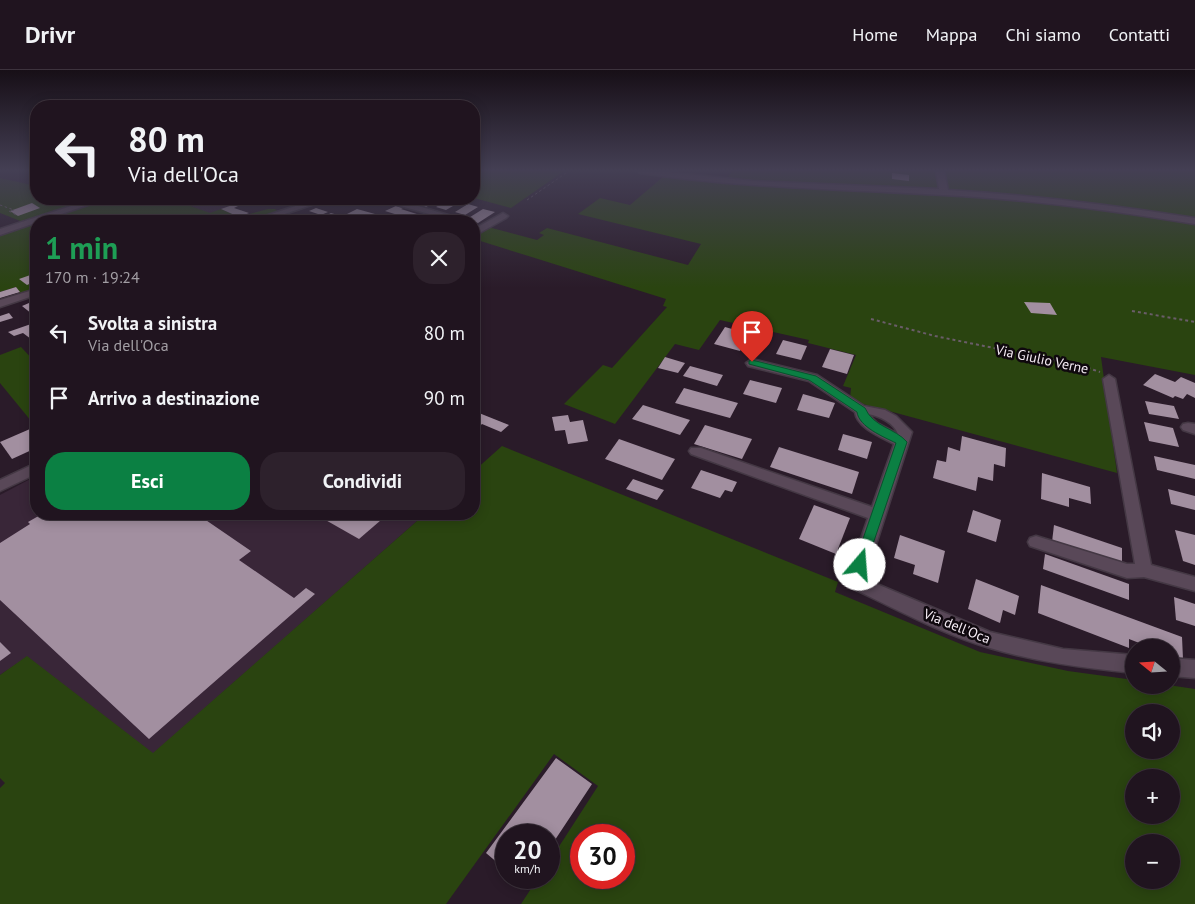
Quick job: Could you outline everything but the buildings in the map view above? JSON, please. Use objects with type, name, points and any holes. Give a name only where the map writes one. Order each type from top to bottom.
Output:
[{"type":"street","points":[[52,215],[68,210]]},
{"type":"street","points":[[274,215],[290,210]]},
{"type":"street","points":[[424,210],[442,215]]},
{"type":"street","points":[[1123,210],[1195,221]]},
{"type":"street","points":[[480,229],[503,216]]},
{"type":"street","points":[[0,232],[30,222]]},
{"type":"street","points":[[480,226],[484,227]]},
{"type":"street","points":[[0,304],[30,294]]},
{"type":"street","name":"Via dell'Oca","points":[[752,362],[813,378],[862,410],[871,410],[892,419],[901,425],[905,432],[855,582],[946,623],[990,640],[1063,658],[1125,663]]},
{"type":"street","points":[[1109,379],[1144,570]]},
{"type":"street","points":[[696,451],[877,515]]},
{"type":"street","points":[[0,486],[30,471]]},
{"type":"street","points":[[1036,542],[1127,571],[1144,570],[1195,584]]},
{"type":"street","points":[[1180,668],[1195,669]]},
{"type":"path","points":[[14,210],[9,212],[17,216]]},
{"type":"path","points":[[1132,310],[1195,322]]},
{"type":"path","name":"Via Giulio Verne","points":[[871,319],[958,341],[1082,366],[1102,373],[1109,379]]},
{"type":"shaded area","points":[[199,210],[221,210],[210,214]]},
{"type":"shaded area","points":[[30,479],[30,520],[418,520],[153,754],[27,657],[0,675],[0,495]]},
{"type":"green space","points":[[0,210],[60,210],[44,215],[30,215],[30,220],[23,222],[0,213]]},
{"type":"green space","points":[[76,210],[201,210],[210,213],[223,210],[234,215],[61,215]]},
{"type":"green space","points":[[265,210],[277,211],[264,215],[246,215]]},
{"type":"green space","points":[[584,210],[1195,210],[1195,375],[1101,357],[1117,473],[852,401],[850,399],[851,388],[843,386],[856,355],[808,343],[809,340],[720,320],[699,350],[675,344],[615,424],[564,404],[603,365],[612,368],[667,307],[663,306],[666,299],[480,241],[480,232],[488,227],[537,240],[544,235],[539,233],[547,228],[688,265],[701,244],[578,214]]},
{"type":"green space","points":[[30,226],[30,290],[20,294],[16,287],[0,292],[0,235]]},
{"type":"green space","points":[[21,347],[30,357],[30,420],[0,383],[0,355]]},
{"type":"green space","points":[[502,446],[838,582],[835,592],[980,652],[1068,671],[1125,679],[1125,694],[1180,694],[1180,687],[1195,689],[1195,904],[521,904],[531,889],[560,889],[560,845],[570,829],[570,889],[635,889],[635,824],[574,824],[598,786],[554,754],[504,824],[495,824],[495,836],[446,904],[0,904],[0,788],[5,783],[0,778],[0,675],[27,656],[153,753],[418,520],[480,520],[480,466]]},
{"type":"route","points":[[752,362],[813,378],[862,410],[862,416],[872,426],[902,442],[860,565]]}]
